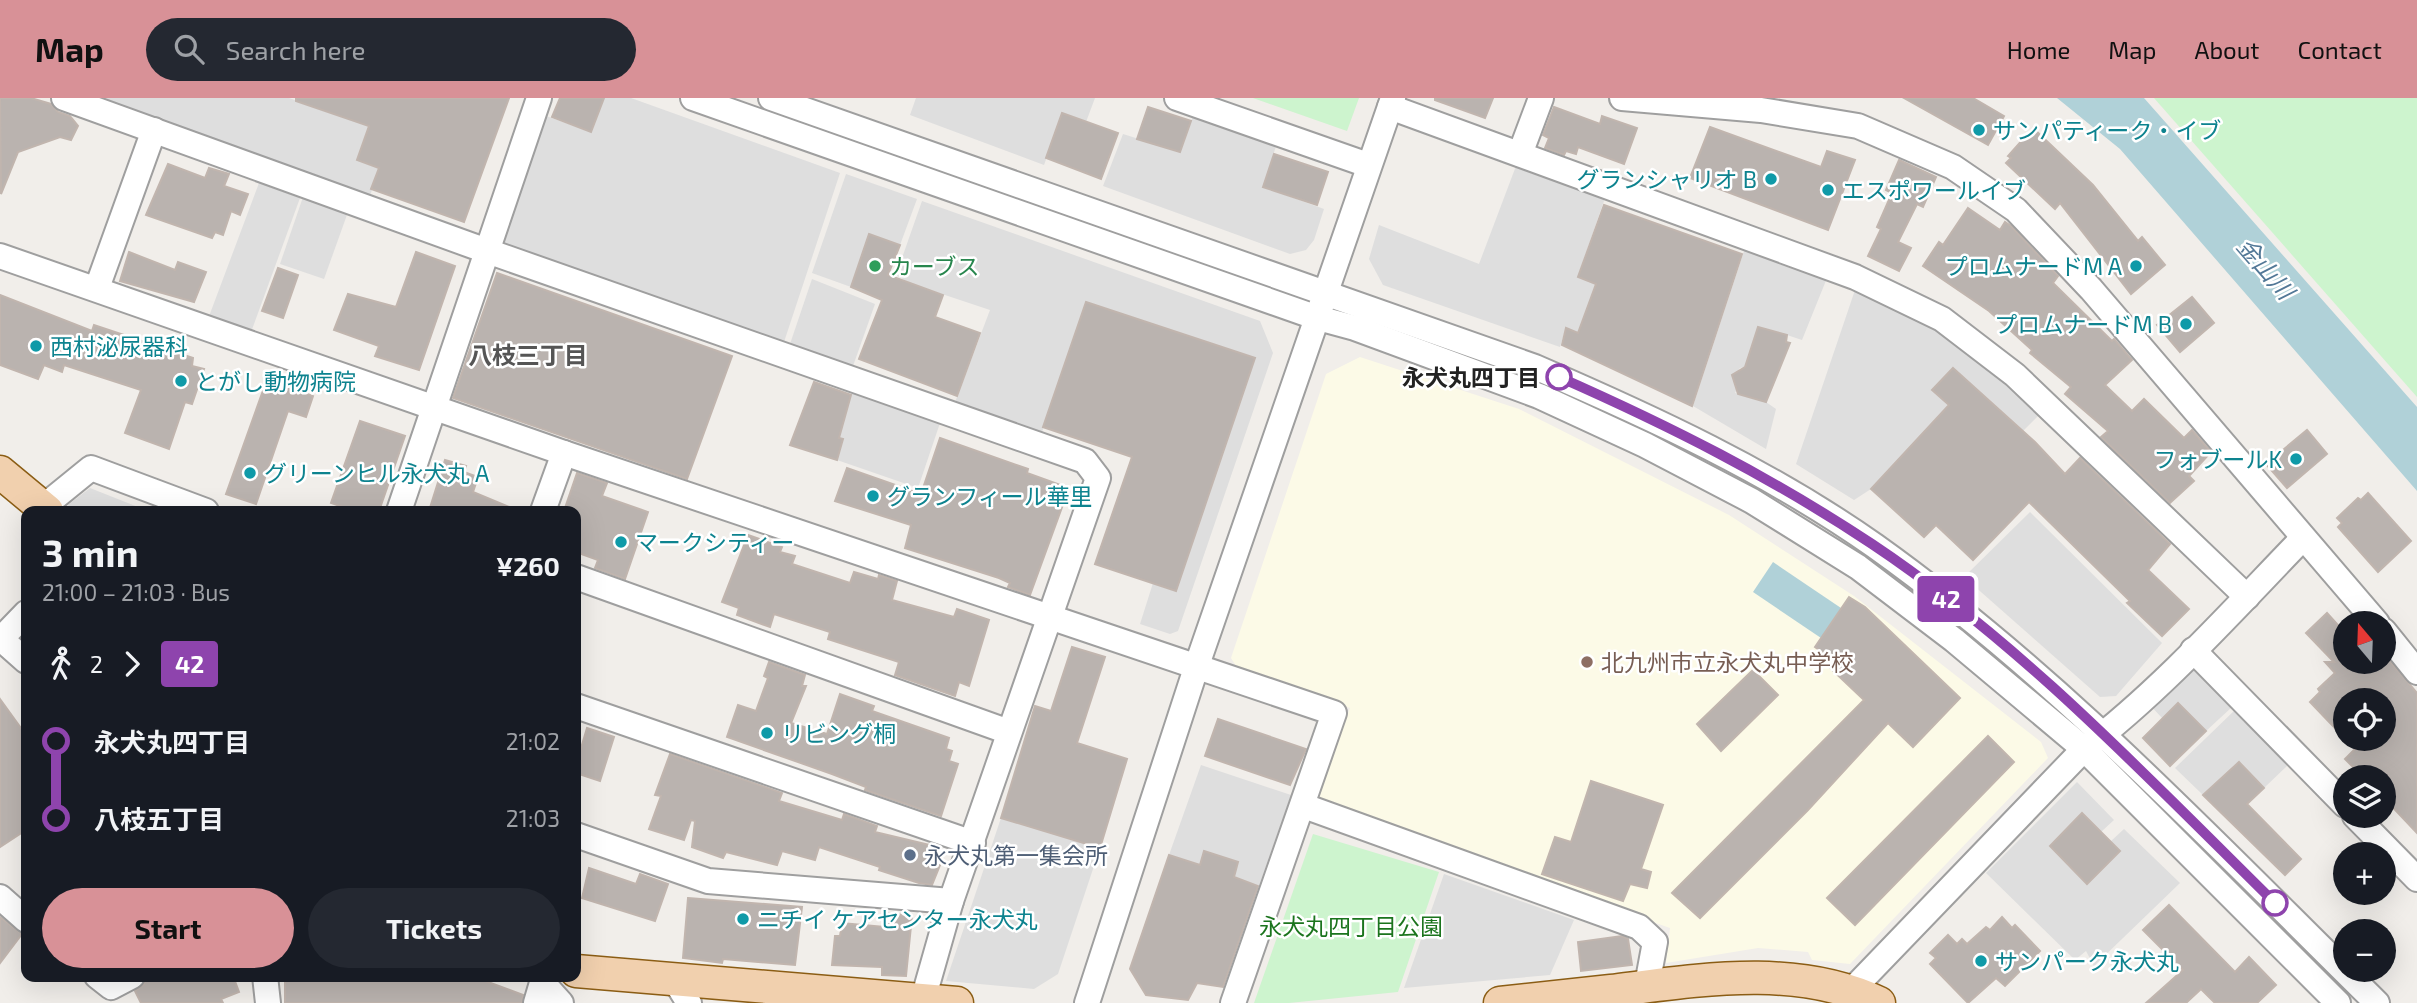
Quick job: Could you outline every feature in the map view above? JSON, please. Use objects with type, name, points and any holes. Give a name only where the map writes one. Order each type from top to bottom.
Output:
[{"type":"main road","points":[[0,472],[41,506]]},
{"type":"main road","points":[[581,972],[682,991],[957,1003]]},
{"type":"main road","points":[[1500,1003],[1613,997],[1647,985],[1735,978],[1786,978],[1843,995]]},
{"type":"street","points":[[64,98],[486,251],[1086,461],[1098,478],[951,901],[922,1002]]},
{"type":"street","points":[[401,506],[539,98]]},
{"type":"street","points":[[693,98],[1318,318],[1354,328],[1539,396],[1645,445],[1752,501],[1868,575],[2094,742],[2377,1003]]},
{"type":"street","points":[[771,98],[1535,367],[1656,419],[1766,477],[1873,545],[1972,618],[2094,742],[2338,1003]]},
{"type":"street","points":[[1177,98],[1368,164]]},
{"type":"street","points":[[1520,153],[1541,98]]},
{"type":"street","points":[[1622,98],[1761,110],[1858,126],[1953,167],[2016,211],[2091,289],[2366,611]]},
{"type":"street","points":[[1087,1003],[1197,666],[1391,103],[1855,277],[1942,318],[2015,375],[2246,597]]},
{"type":"street","points":[[97,288],[153,130]]},
{"type":"street","points":[[0,256],[564,453],[1051,615],[1334,713],[1304,806],[1233,1003]]},
{"type":"street","points":[[545,506],[564,453]]},
{"type":"street","points":[[48,506],[91,468],[193,506]]},
{"type":"street","points":[[1843,995],[2094,742],[2193,650],[2302,538]]},
{"type":"street","points":[[581,579],[1009,732]]},
{"type":"street","points":[[21,618],[1,640],[21,657]]},
{"type":"street","points":[[2396,646],[2417,672]]},
{"type":"street","points":[[2193,650],[2333,794]]},
{"type":"street","points":[[581,708],[973,843]]},
{"type":"street","points":[[1304,806],[1639,928],[1655,942],[1647,985]]},
{"type":"street","points":[[2367,828],[2417,879]]},
{"type":"street","points":[[581,837],[708,881],[951,901]]},
{"type":"street","points":[[0,897],[21,916]]},
{"type":"street","points":[[105,982],[111,987],[121,982]]},
{"type":"street","points":[[266,982],[268,1003]]},
{"type":"street","points":[[541,988],[561,1003]]},
{"type":"shaded area","points":[[95,98],[289,98],[369,126],[357,160],[379,168],[370,196]]},
{"type":"shaded area","points":[[604,98],[631,98],[840,173],[783,345],[502,244],[546,116],[591,132]]},
{"type":"shaded area","points":[[916,98],[1095,98],[1086,122],[1062,114],[1044,165],[910,115]]},
{"type":"shaded area","points":[[1193,116],[1276,146],[1263,187],[1324,209],[1314,240],[1306,250],[1290,254],[1103,186],[1123,134],[1180,152]]},
{"type":"shaded area","points":[[1516,166],[1605,198],[1578,276],[1596,284],[1578,333],[1566,328],[1560,347],[1383,285],[1369,259],[1379,225],[1479,264]]},
{"type":"shaded area","points":[[846,174],[917,199],[900,245],[869,235],[851,287],[812,273]]},
{"type":"shaded area","points":[[259,183],[300,198],[250,335],[208,319]]},
{"type":"shaded area","points":[[303,197],[348,212],[324,279],[280,264]]},
{"type":"shaded area","points":[[922,201],[1260,321],[1273,353],[1178,631],[1170,634],[1140,624],[1153,583],[1176,591],[1255,358],[1086,302],[1041,435],[954,405],[990,310],[909,283],[896,275]]},
{"type":"shaded area","points":[[1745,248],[1827,278],[1802,340],[1787,335],[1740,368],[1733,377],[1738,387],[1735,393],[1766,402],[1776,409],[1766,449],[1693,406]]},
{"type":"shaded area","points":[[812,279],[875,304],[853,366],[790,344]]},
{"type":"shaded area","points":[[1855,290],[1938,325],[2044,410],[2022,432],[1953,368],[1932,390],[1949,405],[1871,489],[1854,500],[1796,464]]},
{"type":"shaded area","name":"北九州市立永犬丸中学校","points":[[1360,357],[1519,409],[1729,515],[1854,596],[2041,742],[2048,758],[1850,964],[1812,960],[1808,952],[1758,948],[1666,963],[1670,928],[1320,806],[1317,795],[1350,708],[1236,666],[1231,658],[1326,374]]},
{"type":"shaded area","points":[[852,392],[940,423],[918,488],[837,460],[798,425],[847,409]]},
{"type":"shaded area","points":[[90,488],[135,506],[69,506]]},
{"type":"shaded area","points":[[2030,512],[2162,643],[2116,696],[2100,697],[1964,577]]},
{"type":"shaded area","points":[[2194,668],[2232,707],[2206,731],[2179,704],[2163,719],[2149,704]]},
{"type":"shaded area","points":[[2236,709],[2289,764],[2264,788],[2239,762],[2203,795],[2175,768]]},
{"type":"shaded area","points":[[1201,765],[1291,795],[1259,886],[1234,877],[1238,862],[1204,852],[1200,865],[1169,855]]},
{"type":"shaded area","points":[[2077,782],[2114,820],[2101,832],[2082,813],[2050,846],[2087,883],[2119,851],[2110,842],[2124,829],[2180,883],[2094,966],[2086,951],[2075,960],[1986,873]]},
{"type":"shaded area","points":[[1001,818],[1100,848],[1058,974],[1034,989],[946,981]]},
{"type":"shaded area","points":[[1444,874],[1574,920],[1550,975],[1404,988]]},
{"type":"green space","points":[[1253,98],[1359,98],[1347,131]]},
{"type":"green space","points":[[2154,98],[2417,98],[2417,397],[2183,131]]},
{"type":"green space","name":"永犬丸四丁目公園","points":[[1313,834],[1439,872],[1398,992],[1289,1003],[1254,1003]]},
{"type":"water","name":"金山川","points":[[2057,98],[2144,98],[2417,407],[2417,491],[2120,149]]},
{"type":"water","points":[[1773,562],[1841,608],[1821,638],[1753,592]]},
{"type":"building","points":[[0,98],[31,98],[51,104],[58,112],[70,116],[78,126],[71,140],[60,137],[18,152],[1,194]]},
{"type":"building","points":[[296,98],[509,98],[464,222],[371,189],[379,168],[357,160],[369,126],[296,101]]},
{"type":"building","points":[[560,98],[604,98],[591,132],[552,117]]},
{"type":"building","points":[[1435,98],[1493,98],[1485,118]]},
{"type":"building","name":"サンパティーク・イブ","points":[[1904,98],[1973,98],[2004,116],[1988,145]]},
{"type":"building","points":[[1148,107],[1191,121],[1180,152],[1137,139]]},
{"type":"building","points":[[1554,107],[1600,124],[1602,116],[1637,128],[1624,164],[1578,147],[1576,154],[1566,151],[1564,155],[1545,148],[1549,138],[1543,135]]},
{"type":"building","points":[[1062,113],[1118,133],[1101,179],[1046,158]]},
{"type":"building","points":[[1710,127],[1821,167],[1827,151],[1855,160],[1828,230],[1690,178]]},
{"type":"building","points":[[2033,128],[2093,185],[2138,241],[2142,237],[2165,265],[2131,294],[2060,203],[2055,209],[2006,163],[2011,158],[2008,156]]},
{"type":"building","points":[[1274,154],[1328,172],[1317,205],[1263,187]]},
{"type":"building","points":[[1899,160],[1936,177],[1923,207],[1917,204],[1898,242],[1911,248],[1899,271],[1868,256],[1881,229],[1877,227],[1892,193],[1886,190]]},
{"type":"building","points":[[168,164],[205,178],[209,168],[229,174],[224,186],[248,194],[240,215],[231,211],[223,235],[215,232],[212,238],[146,215]]},
{"type":"building","points":[[1604,205],[1742,254],[1692,406],[1562,345],[1566,328],[1578,333],[1596,284],[1578,277]]},
{"type":"building","points":[[1968,208],[2000,230],[2005,222],[2011,226],[2058,276],[2053,283],[2112,341],[2114,339],[2132,360],[2105,385],[2132,411],[2144,399],[2184,438],[2192,430],[2211,452],[2189,476],[2194,481],[2170,503],[2101,437],[2108,431],[2065,394],[2071,387],[2030,353],[2032,350],[1989,311],[1923,266],[1939,242],[1943,245]]},
{"type":"building","points":[[869,234],[900,245],[888,275],[943,295],[935,317],[980,333],[957,396],[859,359],[882,300],[851,287]]},
{"type":"building","points":[[129,252],[175,270],[178,262],[206,272],[194,302],[120,281]]},
{"type":"building","points":[[416,252],[455,266],[419,370],[375,356],[379,346],[334,330],[348,294],[396,307]]},
{"type":"building","points":[[278,268],[298,275],[283,318],[262,311]]},
{"type":"building","points":[[497,273],[732,356],[687,479],[453,398]]},
{"type":"building","points":[[0,295],[92,331],[94,325],[193,358],[192,366],[204,369],[192,404],[185,402],[169,449],[125,433],[141,390],[64,365],[62,372],[44,365],[38,379],[0,365]]},
{"type":"building","name":"プロムナードM B","points":[[2192,297],[2214,323],[2180,352],[2157,325]]},
{"type":"building","points":[[1086,302],[1255,358],[1176,591],[1095,564],[1132,457],[1043,427]]},
{"type":"building","points":[[1758,327],[1787,335],[1786,342],[1790,343],[1766,402],[1738,394],[1732,375],[1745,367]]},
{"type":"building","points":[[1953,368],[2035,442],[2065,474],[2080,458],[2170,544],[2148,570],[2189,609],[2162,636],[2029,502],[1973,560],[1936,525],[1924,537],[1871,489],[1949,405],[1932,390]]},
{"type":"building","points":[[270,371],[302,382],[299,391],[313,396],[306,417],[288,411],[256,504],[226,494]]},
{"type":"building","points":[[814,382],[851,395],[839,438],[843,439],[837,460],[790,445]]},
{"type":"building","points":[[360,421],[405,436],[381,506],[340,506],[331,503]]},
{"type":"building","name":"フォブールK","points":[[2307,430],[2327,454],[2287,488],[2266,464]]},
{"type":"building","points":[[940,438],[1028,469],[1027,473],[1069,488],[1030,595],[1008,587],[1010,583],[999,578],[905,548],[911,525],[835,501],[847,468],[921,494]]},
{"type":"building","points":[[445,460],[466,466],[464,472],[478,477],[473,492],[507,506],[431,506]]},
{"type":"building","points":[[577,473],[607,483],[602,496],[648,512],[625,579],[595,568],[598,560],[581,554],[581,506],[566,506]]},
{"type":"building","points":[[2368,493],[2411,541],[2378,572],[2338,527],[2342,523],[2337,518],[2358,498],[2361,500]]},
{"type":"building","points":[[748,535],[782,547],[780,552],[795,556],[792,564],[850,583],[854,572],[878,579],[879,575],[897,581],[892,600],[954,617],[957,609],[989,620],[969,686],[959,682],[955,696],[895,675],[899,662],[828,639],[830,632],[774,614],[770,627],[737,615],[739,608],[722,602]]},
{"type":"building","points":[[1849,597],[1865,607],[1960,698],[1913,747],[1888,723],[1808,810],[1700,918],[1672,893],[1864,700],[1828,666],[1833,660],[1815,647]]},
{"type":"building","points":[[2327,613],[2333,620],[2333,661],[2306,633]]},
{"type":"building","points":[[1072,647],[1105,657],[1077,743],[1127,759],[1100,848],[1001,818],[1035,706],[1051,711]]},
{"type":"building","points":[[769,662],[805,675],[802,686],[806,686],[791,723],[827,734],[840,694],[874,706],[872,711],[949,738],[946,749],[952,751],[949,761],[958,764],[941,816],[727,737],[738,705],[756,711],[768,678],[764,676]]},
{"type":"building","points":[[2325,662],[2333,662],[2333,671]]},
{"type":"building","points":[[2396,668],[2417,693],[2417,833],[2396,811],[2396,765],[2351,765],[2345,759],[2353,751],[2396,751],[2396,688],[2333,688],[2333,726],[2310,702],[2320,692],[2318,689],[2334,674],[2396,674]]},
{"type":"building","points":[[1753,670],[1778,695],[1721,751],[1697,724]]},
{"type":"building","points":[[0,699],[21,728],[21,833],[0,847]]},
{"type":"building","points":[[2178,703],[2206,731],[2170,766],[2143,738]]},
{"type":"building","points":[[1218,719],[1306,749],[1290,785],[1205,756]]},
{"type":"building","points":[[587,728],[614,737],[600,781],[581,775],[581,748]]},
{"type":"building","points":[[1988,736],[2014,762],[1855,925],[1827,898]]},
{"type":"building","points":[[670,754],[782,793],[779,801],[842,820],[844,814],[877,826],[875,832],[938,847],[934,863],[940,865],[932,885],[879,870],[880,867],[819,847],[815,860],[782,851],[777,865],[726,852],[723,858],[692,847],[695,821],[691,820],[684,840],[649,829],[661,796],[655,795]]},
{"type":"building","points":[[2239,762],[2264,788],[2247,804],[2301,859],[2285,875],[2203,795]]},
{"type":"building","points":[[1591,781],[1663,805],[1641,869],[1651,872],[1647,888],[1630,884],[1623,901],[1542,874],[1555,837],[1571,842]]},
{"type":"building","points":[[2082,813],[2120,851],[2087,884],[2050,846]]},
{"type":"building","points":[[1204,851],[1238,862],[1234,877],[1258,886],[1223,987],[1197,983],[1188,1000],[1146,995],[1130,969],[1169,855],[1200,865]]},
{"type":"building","points":[[589,868],[636,884],[640,874],[668,884],[655,921],[582,898]]},
{"type":"building","name":"ニチイ ケアセンター永犬丸","points":[[688,898],[802,907],[795,965],[723,959],[722,963],[683,958]]},
{"type":"building","points":[[2169,905],[2235,972],[2249,957],[2276,985],[2257,1003],[2215,1003],[2201,989],[2186,1003],[2146,1003],[2183,970],[2143,930]]},
{"type":"building","points":[[886,913],[912,916],[906,976],[882,975],[882,967],[832,965],[835,936],[840,936],[842,923],[885,927]]},
{"type":"building","points":[[0,917],[21,935],[0,963]]},
{"type":"building","name":"サンパーク永犬丸","points":[[2002,917],[2012,928],[2015,925],[2040,951],[2005,986],[1996,978],[1968,1003],[1930,964],[1936,958],[1930,953],[1948,935],[1957,944],[1962,939],[1967,944],[1986,927],[1990,930]]},
{"type":"building","points":[[1622,936],[1628,939],[1632,965],[1581,971],[1578,942]]},
{"type":"building","points":[[235,982],[239,992],[221,999],[223,1003],[141,1003],[135,991],[144,984]]},
{"type":"building","points":[[285,982],[488,982],[523,995],[522,1003],[285,1003]]},
{"type":"bus line","name":"42","points":[[1559,377],[1656,419],[1766,477],[1873,545],[1972,618],[2036,673],[2275,903]]},
{"type":"place","name":"サンパティーク・イブ","points":[[1979,130]]},
{"type":"place","name":"グランシャリオ B","points":[[1771,179]]},
{"type":"place","name":"エスポワールイブ","points":[[1828,190]]},
{"type":"place","name":"カーブス","points":[[875,266]]},
{"type":"place","name":"プロムナードM A","points":[[2136,266]]},
{"type":"place","name":"プロムナードM B","points":[[2186,324]]},
{"type":"place","name":"西村泌尿器科","points":[[36,346]]},
{"type":"place","name":"永犬丸四丁目","points":[[1559,377]]},
{"type":"place","name":"とがし動物病院","points":[[181,381]]},
{"type":"place","name":"フォブールK","points":[[2296,459]]},
{"type":"place","name":"グリーンヒル永犬丸 A","points":[[250,473]]},
{"type":"place","name":"グランフィール華里","points":[[873,496]]},
{"type":"place","name":"マークシティー","points":[[621,542]]},
{"type":"place","name":"北九州市立永犬丸中学校","points":[[1587,662]]},
{"type":"place","name":"リビング桐","points":[[767,733]]},
{"type":"place","name":"永犬丸第一集会所","points":[[910,855]]},
{"type":"place","name":"ニチイ ケアセンター永犬丸","points":[[743,919]]},
{"type":"place","name":"サンパーク永犬丸","points":[[1981,961]]},
{"type":"district","name":"八枝三丁目","points":[[528,354]]}]
